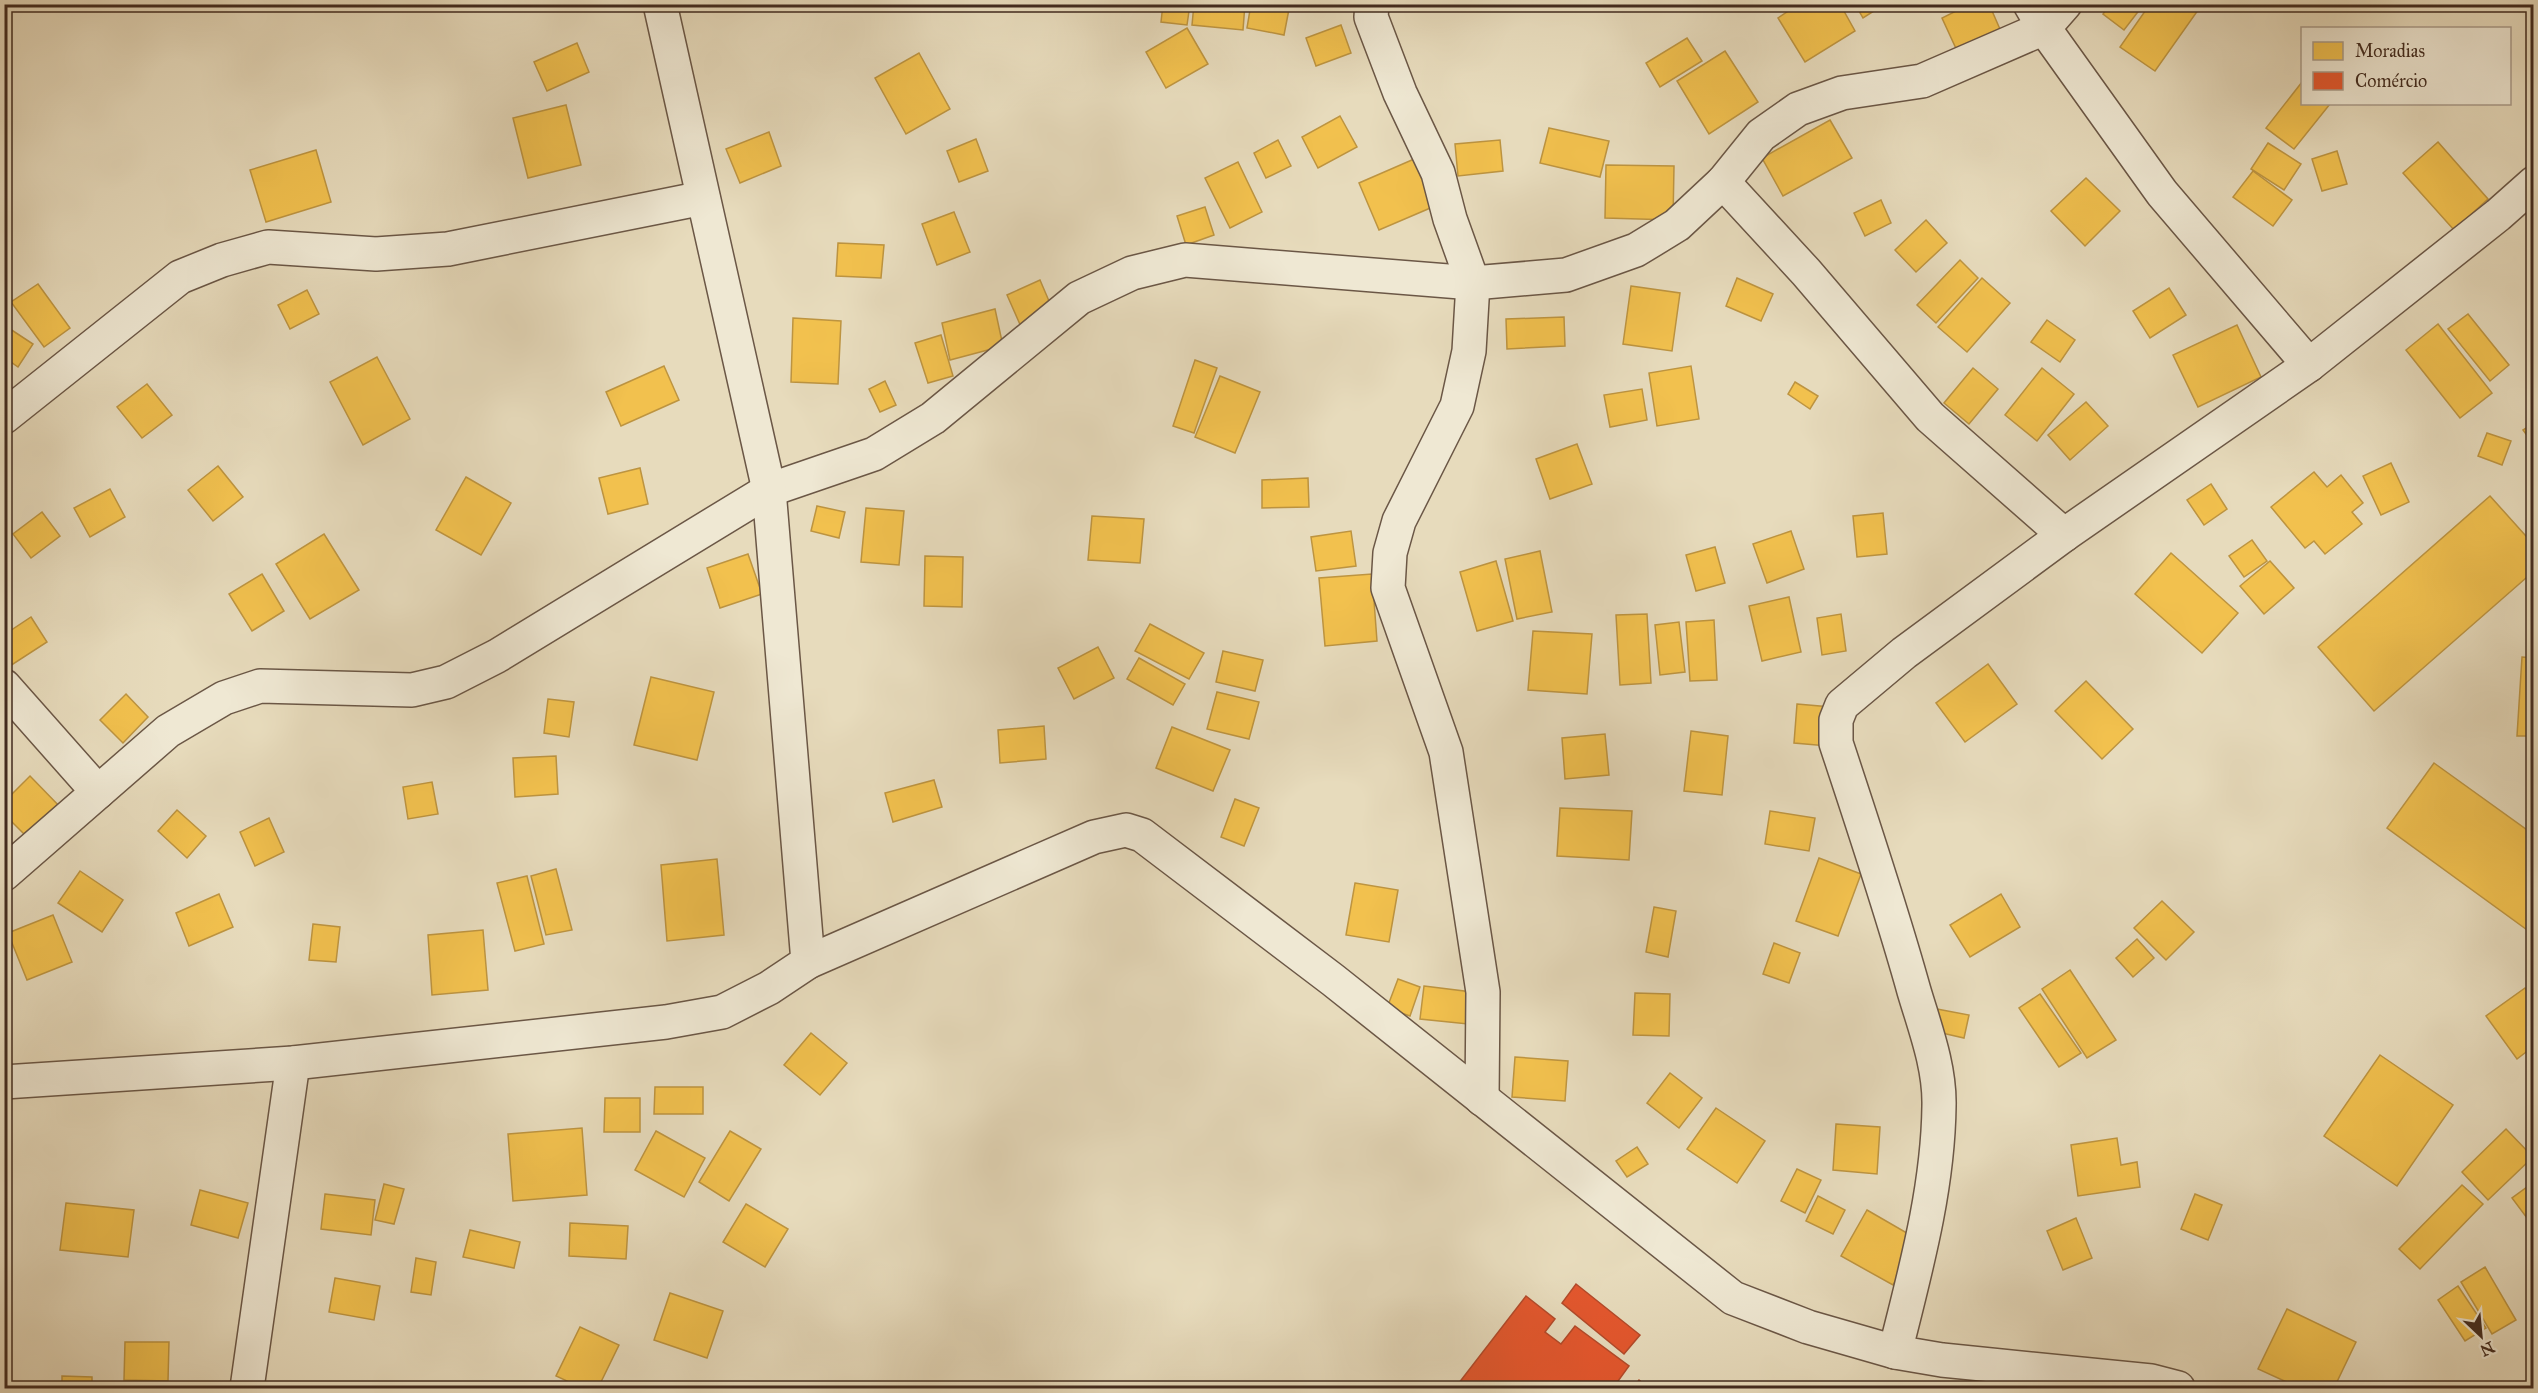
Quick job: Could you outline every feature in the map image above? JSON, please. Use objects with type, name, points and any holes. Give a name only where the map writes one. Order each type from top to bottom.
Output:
[{"type":"street","points":[[660,4],[769,490],[808,962]]},
{"type":"street","points":[[1372,4],[1371,17],[1400,93],[1438,173],[1450,219],[1473,284],[1469,351],[1457,406],[1400,521],[1390,553],[1388,588],[1446,752],[1483,992],[1482,1099]]},
{"type":"street","points":[[4,873],[168,731],[224,698],[260,686],[412,690],[446,682],[497,656],[769,490],[873,454],[933,418],[1079,298],[1132,273],[1185,260],[1473,284],[1566,275],[1636,250],[1677,225],[1724,182],[1761,135],[1798,109],[1842,93],[1922,81],[2047,12],[2162,193],[2309,365]]},
{"type":"street","points":[[1724,182],[1806,272],[1930,417],[2064,535]]},
{"type":"street","points":[[1894,1352],[1926,1223],[1936,1151],[1939,1104],[1934,1062],[1896,928],[1836,743],[1836,720],[1842,705],[1904,653],[2064,535],[2309,365],[2498,215],[2534,183]]},
{"type":"street","points":[[4,417],[180,277],[222,260],[268,248],[376,254],[448,249],[703,198]]},
{"type":"street","points":[[4,686],[98,792]]},
{"type":"street","points":[[4,1082],[293,1063],[666,1022],[722,1012],[769,988],[808,962],[1094,837],[1126,830],[1142,835],[1333,980],[1733,1298],[1808,1327],[1894,1352],[1942,1360],[2151,1381],[2178,1389]]},
{"type":"street","points":[[247,1389],[293,1063]]},
{"type":"building: Moradias","points":[[1163,4],[1190,4],[1187,25],[1161,22]]},
{"type":"building: Moradias","points":[[1194,4],[1245,4],[1243,30],[1192,25]]},
{"type":"building: Moradias","points":[[1251,4],[1290,4],[1284,35],[1247,28]]},
{"type":"building: Moradias","points":[[1799,4],[1840,4],[1855,31],[1805,62],[1778,18]]},
{"type":"building: Moradias","points":[[1855,4],[1885,4],[1863,18]]},
{"type":"building: Moradias","points":[[1970,4],[1989,4],[2003,36],[1959,55],[1942,18]]},
{"type":"building: Moradias","points":[[2110,4],[2144,4],[2124,30],[2103,14]]},
{"type":"building: Moradias","points":[[2150,4],[2201,6],[2155,71],[2120,47]]},
{"type":"building: Moradias","points":[[1341,25],[1351,53],[1316,66],[1306,38]]},
{"type":"building: Moradias","points":[[1187,28],[1208,64],[1166,88],[1146,52]]},
{"type":"building: Moradias","points":[[1687,38],[1702,61],[1660,87],[1646,63]]},
{"type":"building: Moradias","points":[[577,43],[589,72],[547,91],[534,62]]},
{"type":"building: Moradias","points":[[1725,51],[1758,102],[1709,134],[1677,81]]},
{"type":"building: Moradias","points":[[919,53],[950,109],[906,134],[875,78]]},
{"type":"building: Moradias","points":[[2301,83],[2301,105],[2329,105],[2294,149],[2266,128]]},
{"type":"building: Moradias","points":[[566,105],[581,165],[528,178],[513,118]]},
{"type":"building: Moradias","points":[[1340,116],[1357,147],[1318,168],[1302,137]]},
{"type":"building: Moradias","points":[[1830,120],[1852,158],[1783,196],[1762,158]]},
{"type":"building: Moradias","points":[[1549,128],[1609,141],[1600,177],[1540,163]]},
{"type":"building: Moradias","points":[[769,132],[781,166],[740,183],[726,149]]},
{"type":"building: Moradias","points":[[976,139],[988,171],[959,182],[947,151]]},
{"type":"building: Moradias","points":[[1278,140],[1291,166],[1266,178],[1254,153]]},
{"type":"building: Moradias","points":[[1500,140],[1503,171],[1458,176],[1455,144]]},
{"type":"building: Moradias","points":[[2438,142],[2488,199],[2454,230],[2403,173]]},
{"type":"building: Moradias","points":[[2268,143],[2301,164],[2284,190],[2251,169]]},
{"type":"building: Moradias","points":[[316,150],[331,202],[266,222],[250,170]]},
{"type":"building: Moradias","points":[[2337,151],[2347,184],[2322,191],[2312,159]]},
{"type":"building: Moradias","points":[[1421,156],[1442,203],[1379,230],[1359,183]]},
{"type":"building: Moradias","points":[[1238,162],[1262,212],[1230,228],[1205,178]]},
{"type":"building: Moradias","points":[[1606,165],[1674,166],[1673,220],[1605,218]]},
{"type":"building: Moradias","points":[[2253,171],[2292,200],[2273,226],[2233,197]]},
{"type":"building: Moradias","points":[[2086,178],[2120,211],[2085,246],[2051,211]]},
{"type":"building: Moradias","points":[[1881,200],[1891,223],[1865,236],[1854,213]]},
{"type":"building: Moradias","points":[[1205,207],[1214,235],[1186,245],[1177,216]]},
{"type":"building: Moradias","points":[[954,212],[970,252],[937,265],[922,224]]},
{"type":"building: Moradias","points":[[1926,220],[1947,243],[1916,272],[1895,250]]},
{"type":"building: Moradias","points":[[838,243],[884,245],[881,278],[836,276]]},
{"type":"building: Moradias","points":[[1960,260],[1978,278],[1936,323],[1917,305]]},
{"type":"building: Moradias","points":[[1737,278],[1773,294],[1761,321],[1726,306]]},
{"type":"building: Moradias","points":[[1982,278],[2010,303],[1967,352],[1938,327]]},
{"type":"building: Moradias","points":[[1040,280],[1055,315],[1022,329],[1007,295]]},
{"type":"building: Moradias","points":[[38,284],[70,328],[44,347],[11,302]]},
{"type":"building: Moradias","points":[[1631,286],[1680,293],[1672,351],[1623,344]]},
{"type":"building: Moradias","points":[[2169,288],[2186,315],[2150,338],[2133,311]]},
{"type":"building: Moradias","points":[[307,290],[319,314],[290,329],[278,305]]},
{"type":"building: Moradias","points":[[995,309],[1003,346],[950,360],[942,323]]},
{"type":"building: Moradias","points":[[2468,314],[2509,365],[2490,381],[2448,329]]},
{"type":"building: Moradias","points":[[1564,317],[1565,346],[1507,349],[1506,319]]},
{"type":"building: Moradias","points":[[793,318],[841,321],[838,384],[791,382]]},
{"type":"building: Moradias","points":[[2047,320],[2075,340],[2060,362],[2031,342]]},
{"type":"building: Moradias","points":[[2438,324],[2492,393],[2460,418],[2406,350]]},
{"type":"building: Moradias","points":[[4,325],[33,344],[18,367],[4,357]]},
{"type":"building: Moradias","points":[[2237,325],[2261,377],[2198,407],[2173,355]]},
{"type":"building: Moradias","points":[[941,335],[953,376],[928,383],[915,343]]},
{"type":"building: Moradias","points":[[377,357],[410,419],[363,445],[330,382]]},
{"type":"building: Moradias","points":[[1195,360],[1217,368],[1194,433],[1173,426]]},
{"type":"building: Moradias","points":[[664,366],[679,400],[621,426],[606,392]]},
{"type":"building: Moradias","points":[[1691,366],[1699,419],[1657,426],[1649,373]]},
{"type":"building: Moradias","points":[[1973,368],[1998,389],[1969,424],[1944,403]]},
{"type":"building: Moradias","points":[[2042,368],[2074,394],[2037,441],[2005,415]]},
{"type":"building: Moradias","points":[[1220,376],[1260,392],[1235,453],[1195,437]]},
{"type":"building: Moradias","points":[[885,381],[896,405],[880,412],[869,389]]},
{"type":"building: Moradias","points":[[1795,382],[1818,396],[1810,409],[1788,394]]},
{"type":"building: Moradias","points":[[147,384],[172,415],[142,438],[117,407]]},
{"type":"building: Moradias","points":[[1642,389],[1647,420],[1610,427],[1604,395]]},
{"type":"building: Moradias","points":[[2086,402],[2108,426],[2070,460],[2048,435]]},
{"type":"building: Moradias","points":[[2534,423],[2534,439],[2531,441],[2523,430]]},
{"type":"building: Moradias","points":[[2487,433],[2511,441],[2502,465],[2478,456]]},
{"type":"building: Moradias","points":[[1577,444],[1592,484],[1550,499],[1536,459]]},
{"type":"building: Moradias","points":[[2391,463],[2409,502],[2381,515],[2363,476]]},
{"type":"building: Moradias","points":[[218,466],[243,497],[213,521],[188,490]]},
{"type":"building: Moradias","points":[[640,468],[648,504],[608,514],[599,478]]},
{"type":"building: Moradias","points":[[2314,472],[2327,487],[2341,475],[2363,503],[2352,512],[2362,524],[2325,554],[2314,541],[2305,548],[2271,507]]},
{"type":"building: Moradias","points":[[466,477],[511,503],[481,555],[436,530]]},
{"type":"building: Moradias","points":[[1308,478],[1309,507],[1262,508],[1262,480]]},
{"type":"building: Moradias","points":[[2211,484],[2227,509],[2204,525],[2187,500]]},
{"type":"building: Moradias","points":[[110,489],[125,517],[90,537],[74,508]]},
{"type":"building: Moradias","points":[[2490,496],[2534,545],[2534,571],[2374,711],[2318,647]]},
{"type":"building: Moradias","points":[[817,506],[845,512],[839,538],[811,531]]},
{"type":"building: Moradias","points":[[866,508],[904,511],[899,565],[861,562]]},
{"type":"building: Moradias","points":[[42,512],[60,536],[31,558],[13,534]]},
{"type":"building: Moradias","points":[[1883,513],[1887,554],[1857,557],[1853,516]]},
{"type":"building: Moradias","points":[[1092,516],[1144,519],[1140,563],[1088,560]]},
{"type":"building: Moradias","points":[[1351,531],[1356,566],[1316,571],[1311,537]]},
{"type":"building: Moradias","points":[[1791,531],[1804,569],[1767,583],[1753,544]]},
{"type":"building: Moradias","points":[[324,534],[359,590],[310,619],[276,564]]},
{"type":"building: Moradias","points":[[2252,540],[2267,561],[2244,577],[2229,556]]},
{"type":"building: Moradias","points":[[1715,547],[1725,583],[1696,591],[1686,555]]},
{"type":"building: Moradias","points":[[1540,551],[1552,612],[1517,619],[1505,559]]},
{"type":"building: Moradias","points":[[2171,553],[2238,613],[2202,653],[2135,594]]},
{"type":"building: Moradias","points":[[748,554],[762,594],[720,608],[707,568]]},
{"type":"building: Moradias","points":[[925,556],[963,557],[962,607],[924,606]]},
{"type":"building: Moradias","points":[[1496,561],[1513,621],[1477,631],[1460,572]]},
{"type":"building: Moradias","points":[[2270,561],[2294,588],[2264,614],[2240,586]]},
{"type":"building: Moradias","points":[[262,574],[284,611],[252,631],[229,594]]},
{"type":"building: Moradias","points":[[1372,574],[1377,641],[1325,646],[1319,578]]},
{"type":"building: Moradias","points":[[1789,597],[1801,652],[1762,661],[1749,606]]},
{"type":"building: Moradias","points":[[1647,614],[1651,683],[1620,685],[1616,615]]},
{"type":"building: Moradias","points":[[1841,614],[1846,651],[1822,655],[1817,618]]},
{"type":"building: Moradias","points":[[31,617],[47,642],[10,666],[4,658],[4,635]]},
{"type":"building: Moradias","points":[[1714,620],[1717,680],[1690,681],[1686,622]]},
{"type":"building: Moradias","points":[[1679,622],[1685,672],[1660,675],[1655,625]]},
{"type":"building: Moradias","points":[[1150,624],[1204,653],[1189,679],[1135,651]]},
{"type":"building: Moradias","points":[[1533,631],[1592,634],[1587,694],[1528,690]]},
{"type":"building: Moradias","points":[[1098,647],[1114,678],[1074,699],[1058,668]]},
{"type":"building: Moradias","points":[[1223,651],[1263,660],[1255,691],[1216,682]]},
{"type":"building: Moradias","points":[[2522,657],[2534,658],[2534,736],[2517,736]]},
{"type":"building: Moradias","points":[[1139,658],[1185,684],[1173,705],[1127,679]]},
{"type":"building: Moradias","points":[[1988,664],[2017,704],[1965,742],[1936,703]]},
{"type":"building: Moradias","points":[[651,677],[714,692],[697,760],[634,745]]},
{"type":"building: Moradias","points":[[2086,681],[2133,729],[2102,759],[2055,711]]},
{"type":"building: Moradias","points":[[1217,692],[1259,702],[1249,739],[1207,729]]},
{"type":"building: Moradias","points":[[126,694],[148,717],[123,743],[100,720]]},
{"type":"building: Moradias","points":[[548,699],[574,702],[569,737],[544,733]]},
{"type":"building: Moradias","points":[[1797,704],[1831,707],[1828,746],[1794,743]]},
{"type":"building: Moradias","points":[[1044,726],[1046,759],[1000,763],[998,730]]},
{"type":"building: Moradias","points":[[1172,727],[1230,750],[1213,791],[1156,768]]},
{"type":"building: Moradias","points":[[1691,731],[1728,736],[1722,795],[1684,791]]},
{"type":"building: Moradias","points":[[1605,734],[1609,775],[1565,779],[1562,738]]},
{"type":"building: Moradias","points":[[556,756],[558,794],[515,797],[513,758]]},
{"type":"building: Moradias","points":[[2434,763],[2534,835],[2534,927],[2530,932],[2387,828]]},
{"type":"building: Moradias","points":[[30,776],[64,811],[32,842],[4,814],[4,802]]},
{"type":"building: Moradias","points":[[934,780],[942,807],[893,822],[885,793]]},
{"type":"building: Moradias","points":[[432,782],[438,814],[408,819],[403,787]]},
{"type":"building: Moradias","points":[[1235,799],[1259,808],[1244,846],[1221,837]]},
{"type":"building: Moradias","points":[[1560,808],[1632,811],[1629,860],[1557,856]]},
{"type":"building: Moradias","points":[[177,810],[206,836],[187,858],[158,831]]},
{"type":"building: Moradias","points":[[1770,811],[1815,818],[1809,851],[1765,844]]},
{"type":"building: Moradias","points":[[269,818],[284,852],[255,866],[240,832]]},
{"type":"building: Moradias","points":[[1819,858],[1861,874],[1838,936],[1796,921]]},
{"type":"building: Moradias","points":[[717,859],[724,935],[667,941],[661,865]]},
{"type":"building: Moradias","points":[[556,869],[572,930],[546,935],[531,876]]},
{"type":"building: Moradias","points":[[80,871],[123,900],[102,932],[58,903]]},
{"type":"building: Moradias","points":[[527,876],[544,944],[515,951],[497,883]]},
{"type":"building: Moradias","points":[[1355,883],[1398,890],[1389,942],[1346,935]]},
{"type":"building: Moradias","points":[[219,894],[233,927],[189,946],[176,913]]},
{"type":"building: Moradias","points":[[2001,894],[2020,927],[1970,957],[1950,925]]},
{"type":"building: Moradias","points":[[2162,901],[2194,932],[2166,960],[2134,928]]},
{"type":"building: Moradias","points":[[1654,907],[1676,911],[1668,957],[1646,952]]},
{"type":"building: Moradias","points":[[53,915],[72,962],[27,980],[8,933]]},
{"type":"building: Moradias","points":[[313,924],[340,927],[336,962],[309,960]]},
{"type":"building: Moradias","points":[[483,930],[488,990],[432,995],[428,935]]},
{"type":"building: Moradias","points":[[2137,939],[2154,958],[2133,977],[2116,958]]},
{"type":"building: Moradias","points":[[1774,943],[1800,953],[1789,983],[1763,974]]},
{"type":"building: Moradias","points":[[2070,970],[2116,1040],[2087,1058],[2042,989]]},
{"type":"building: Moradias","points":[[1398,979],[1420,987],[1410,1016],[1387,1008]]},
{"type":"building: Moradias","points":[[1424,986],[1472,992],[1468,1024],[1420,1019]]},
{"type":"building: Moradias","points":[[2525,988],[2534,1000],[2534,1046],[2517,1059],[2486,1016]]},
{"type":"building: Moradias","points":[[1635,993],[1670,994],[1669,1036],[1633,1035]]},
{"type":"building: Moradias","points":[[2040,994],[2081,1053],[2059,1067],[2019,1008]]},
{"type":"building: Moradias","points":[[1937,1009],[1969,1015],[1964,1038],[1933,1031]]},
{"type":"building: Moradias","points":[[811,1033],[847,1063],[820,1095],[784,1065]]},
{"type":"building: Moradias","points":[[2380,1055],[2453,1105],[2397,1186],[2324,1136]]},
{"type":"building: Moradias","points":[[1515,1057],[1568,1061],[1565,1101],[1512,1097]]},
{"type":"building: Moradias","points":[[1670,1073],[1702,1098],[1679,1128],[1647,1103]]},
{"type":"building: Moradias","points":[[655,1087],[703,1087],[703,1114],[654,1114]]},
{"type":"building: Moradias","points":[[605,1098],[640,1098],[640,1132],[604,1132]]},
{"type":"building: Moradias","points":[[1716,1108],[1765,1141],[1737,1183],[1687,1149]]},
{"type":"building: Moradias","points":[[1836,1124],[1880,1127],[1877,1174],[1833,1170]]},
{"type":"building: Moradias","points":[[582,1128],[587,1195],[513,1201],[508,1134]]},
{"type":"building: Moradias","points":[[2506,1129],[2533,1157],[2488,1200],[2462,1172]]},
{"type":"building: Moradias","points":[[656,1131],[705,1158],[684,1197],[635,1170]]},
{"type":"building: Moradias","points":[[730,1131],[761,1149],[729,1201],[699,1182]]},
{"type":"building: Moradias","points":[[2117,1138],[2121,1165],[2137,1162],[2140,1187],[2078,1196],[2071,1145]]},
{"type":"building: Moradias","points":[[1637,1147],[1648,1164],[1627,1177],[1616,1161]]},
{"type":"building: Moradias","points":[[1797,1169],[1821,1180],[1805,1213],[1781,1201]]},
{"type":"building: Moradias","points":[[2534,1182],[2534,1226],[2533,1226],[2512,1198]]},
{"type":"building: Moradias","points":[[384,1184],[404,1189],[394,1224],[375,1220]]},
{"type":"building: Moradias","points":[[2462,1185],[2483,1204],[2420,1269],[2399,1249]]},
{"type":"building: Moradias","points":[[200,1190],[248,1203],[238,1238],[191,1225]]},
{"type":"building: Moradias","points":[[325,1194],[375,1200],[371,1235],[321,1229]]},
{"type":"building: Moradias","points":[[2195,1194],[2222,1205],[2208,1240],[2181,1229]]},
{"type":"building: Moradias","points":[[1818,1196],[1845,1210],[1833,1234],[1806,1221]]},
{"type":"building: Moradias","points":[[66,1203],[134,1210],[128,1257],[60,1250]]},
{"type":"building: Moradias","points":[[746,1204],[788,1229],[765,1267],[723,1242]]},
{"type":"building: Moradias","points":[[1867,1210],[1919,1240],[1893,1285],[1841,1256]]},
{"type":"building: Moradias","points":[[2076,1218],[2092,1258],[2063,1270],[2047,1231]]},
{"type":"building: Moradias","points":[[4,1223],[10,1223],[9,1248],[4,1248]]},
{"type":"building: Moradias","points":[[570,1223],[628,1226],[626,1259],[569,1256]]},
{"type":"building: Moradias","points":[[470,1230],[520,1242],[514,1268],[463,1257]]},
{"type":"building: Moradias","points":[[416,1258],[436,1262],[431,1295],[411,1292]]},
{"type":"building: Moradias","points":[[2485,1267],[2516,1320],[2492,1334],[2461,1282]]},
{"type":"building: Moradias","points":[[335,1278],[380,1286],[374,1320],[329,1312]]},
{"type":"building: Moradias","points":[[2458,1286],[2486,1328],[2465,1341],[2438,1300]]},
{"type":"building: Moradias","points":[[670,1293],[723,1311],[707,1358],[654,1340]]},
{"type":"building: Moradias","points":[[2287,1309],[2356,1342],[2334,1388],[2300,1388],[2258,1369]]},
{"type":"building: Moradias","points":[[580,1327],[619,1345],[598,1388],[582,1388],[556,1376]]},
{"type":"building: Moradias","points":[[125,1342],[169,1342],[168,1381],[124,1380]]},
{"type":"building: Moradias","points":[[62,1376],[92,1377],[92,1388],[62,1388]]},
{"type":"building: Comércio","points":[[1576,1284],[1640,1335],[1624,1354],[1562,1303]]},
{"type":"building: Comércio","points":[[1526,1296],[1555,1319],[1545,1332],[1561,1344],[1575,1326],[1629,1366],[1613,1388],[1455,1388]]},
{"type":"building: Comércio","points":[[1639,1380],[1649,1388],[1633,1388]]}]
